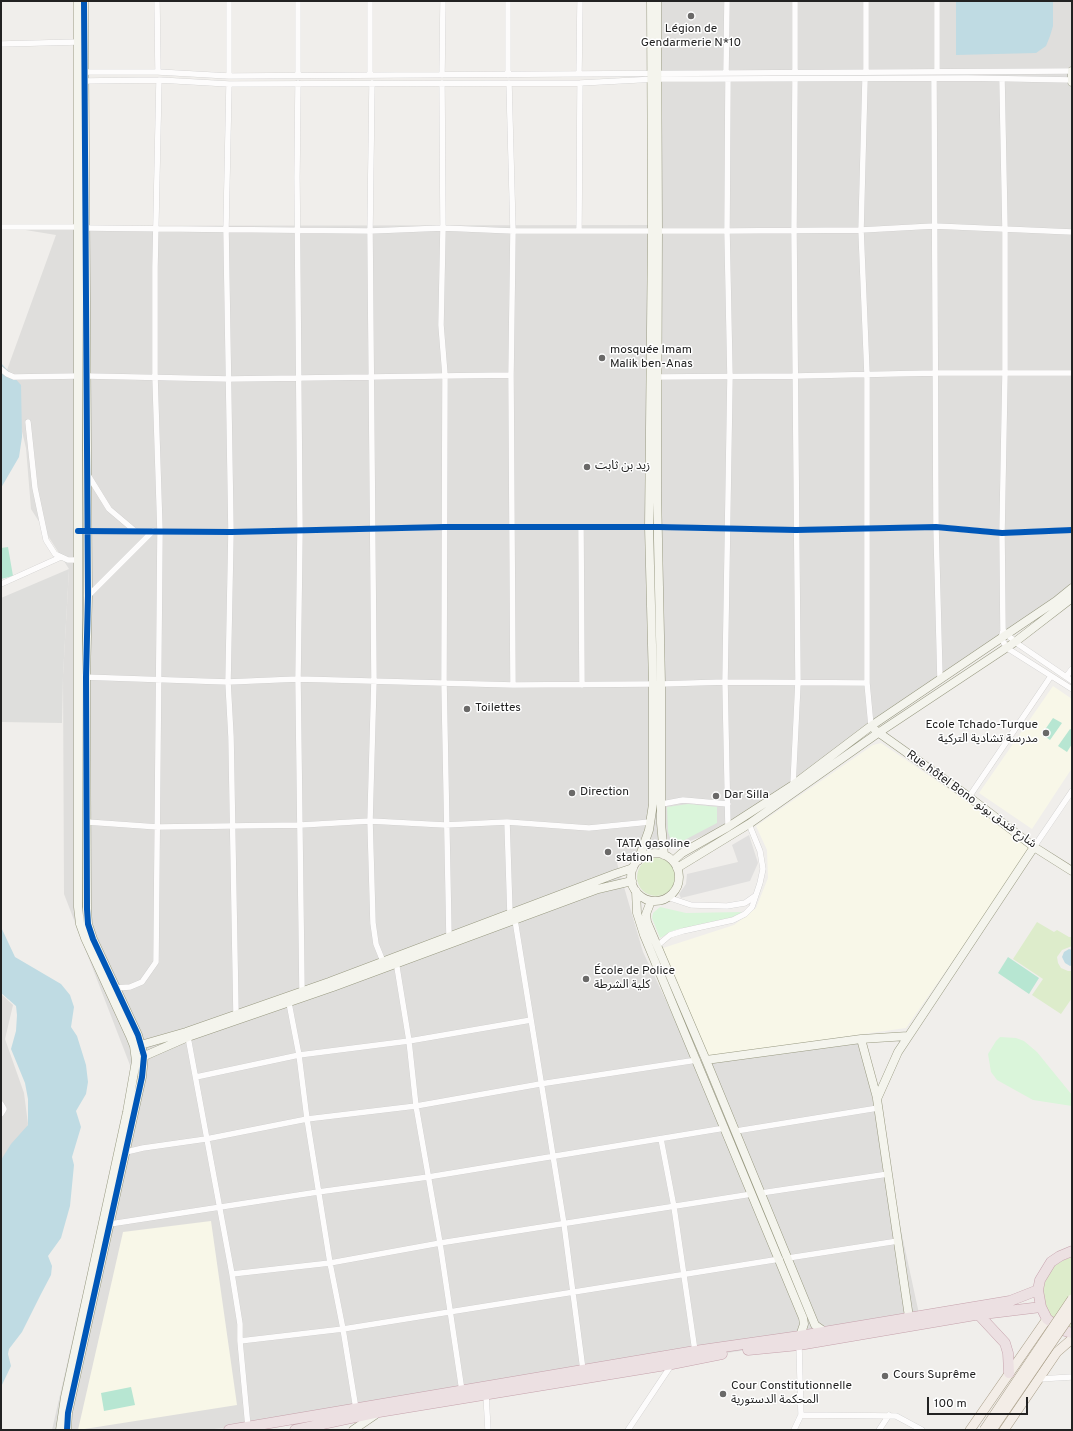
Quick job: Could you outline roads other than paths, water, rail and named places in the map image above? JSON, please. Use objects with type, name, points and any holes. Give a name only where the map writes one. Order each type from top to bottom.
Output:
[{"type":"highway","points":[[1072,1252],[1060,1256],[1051,1262],[1040,1280],[1038,1290],[1041,1308],[1047,1319],[1062,1330],[1072,1333]]},
{"type":"highway","points":[[229,1430],[695,1351],[799,1340],[825,1332],[1010,1300],[1038,1290]]},
{"type":"highway","points":[[295,1430],[319,1428],[379,1412],[672,1364],[733,1351],[799,1340],[1041,1308]]},
{"type":"highway","points":[[979,1315],[1005,1343],[1008,1353],[1009,1373]]},
{"type":"main road","points":[[984,1430],[1072,1300]]},
{"type":"main road","points":[[992,1430],[1072,1313]]},
{"type":"main road","points":[[970,1430],[1047,1319]]},
{"type":"main road","points":[[1004,1430],[1057,1352],[1072,1338]]},
{"type":"street","points":[[78,1],[78,42],[81,76]]},
{"type":"street","points":[[60,1430],[65,1397],[110,1206],[138,1046],[88,924],[87,822],[78,531],[83,397],[87,376],[82,228],[81,76],[84,1]]},
{"type":"street","points":[[157,1],[158,72]]},
{"type":"street","points":[[229,1],[229,76]]},
{"type":"street","points":[[298,1],[298,75]]},
{"type":"street","points":[[370,1],[370,75]]},
{"type":"street","points":[[442,75],[443,1]]},
{"type":"street","points":[[508,1],[508,75]]},
{"type":"street","points":[[580,1],[580,74]]},
{"type":"street","points":[[650,1],[654,76]]},
{"type":"street","points":[[656,1],[654,76],[656,377],[659,527],[657,684],[653,804],[645,843],[638,861],[633,868],[632,881],[636,891],[636,908],[642,930],[752,1194],[815,1325],[825,1332]]},
{"type":"street","points":[[726,1],[726,73]]},
{"type":"street","points":[[795,1],[795,72]]},
{"type":"street","points":[[866,1],[866,72]]},
{"type":"street","points":[[937,1],[937,71]]},
{"type":"street","points":[[1,44],[78,42]]},
{"type":"street","points":[[81,76],[158,72],[229,76],[580,74],[654,76],[728,79],[1002,79],[1072,81],[1072,71],[726,73],[654,76],[580,84],[442,82],[229,84],[81,76]]},
{"type":"street","points":[[728,79],[727,231],[730,377],[725,682],[728,827]]},
{"type":"street","points":[[793,785],[798,682],[794,79]]},
{"type":"street","points":[[934,79],[936,527],[940,679]]},
{"type":"street","points":[[1002,79],[1005,229],[1005,374],[1002,533],[1004,634],[1007,648],[1072,689]]},
{"type":"street","points":[[115,988],[130,986],[142,982],[156,962],[160,532],[156,377],[156,229],[159,80]]},
{"type":"street","points":[[865,80],[861,230],[867,374],[867,683],[871,726]]},
{"type":"street","points":[[442,82],[443,228],[441,325],[445,375],[445,825],[449,937]]},
{"type":"street","points":[[298,83],[297,229],[300,530],[298,679],[302,991]]},
{"type":"street","points":[[372,83],[370,231],[374,680],[370,821],[373,923],[376,944],[384,965]]},
{"type":"street","points":[[509,83],[513,231],[511,375],[513,684]]},
{"type":"street","points":[[229,84],[226,229],[232,532],[228,682],[231,737],[236,1014]]},
{"type":"street","points":[[579,230],[580,84]]},
{"type":"street","points":[[1,227],[297,229],[370,231],[443,228],[513,231],[727,231],[861,230],[934,226],[1072,232]]},
{"type":"street","points":[[67,1430],[68,1414],[110,1224],[110,1206],[126,1152],[142,1078],[144,1056],[80,924],[78,907],[82,677],[88,596],[83,397],[78,376],[82,228]]},
{"type":"street","points":[[655,231],[649,527],[662,804],[661,829],[664,855]]},
{"type":"street","points":[[1,369],[14,377],[78,376]]},
{"type":"street","points":[[656,377],[795,376],[935,372],[1005,374],[1072,373]]},
{"type":"street","points":[[87,376],[229,379],[511,375]]},
{"type":"street","points":[[28,422],[35,488],[43,532],[51,550],[61,557],[79,560]]},
{"type":"street","points":[[86,472],[109,509],[135,531]]},
{"type":"street","points":[[78,531],[232,532],[444,527],[659,527],[796,530],[936,527],[1002,533],[1072,530]]},
{"type":"street","points":[[581,528],[582,684]]},
{"type":"street","points":[[88,596],[153,531]]},
{"type":"street","points":[[1,584],[61,557]]},
{"type":"street","points":[[675,864],[682,853],[728,827],[793,785],[871,726],[1004,634],[1056,601],[1072,588]]},
{"type":"street","points":[[675,864],[749,824],[878,732],[1007,648],[1072,598]]},
{"type":"street","points":[[1004,634],[1072,681]]},
{"type":"street","points":[[1066,678],[1072,669]]},
{"type":"street","points":[[969,797],[1051,676]]},
{"type":"street","points":[[82,677],[228,682],[298,679],[513,684],[657,684],[725,682],[867,683]]},
{"type":"street","name":"Rue hôtel Bono شارع فندق بونو","points":[[871,726],[969,797],[1034,847],[1072,871]]},
{"type":"street","points":[[877,1103],[889,1068],[908,1036],[1072,790]]},
{"type":"street","points":[[662,804],[683,800],[728,804]]},
{"type":"street","points":[[87,822],[158,827],[232,825],[301,826],[370,821],[445,825],[507,822],[589,828],[650,822]]},
{"type":"street","points":[[507,822],[512,917],[531,1020],[540,1084],[564,1224],[583,1370]]},
{"type":"street","points":[[657,946],[670,935],[739,917],[752,907],[762,877],[762,859],[749,824]]},
{"type":"street","points":[[636,891],[645,899],[657,901],[668,897],[677,888],[679,881],[675,864],[664,855],[650,854],[638,861]]},
{"type":"street","points":[[138,1046],[186,1032],[302,991],[396,961],[512,917],[633,868]]},
{"type":"street","points":[[396,961],[449,937],[598,889],[632,881]]},
{"type":"street","points":[[668,897],[691,905],[727,906],[745,903],[755,896]]},
{"type":"street","points":[[651,900],[646,914],[647,922],[736,1131],[784,1259],[803,1318],[804,1324],[799,1340],[801,1415],[794,1430]]},
{"type":"street","points":[[396,961],[409,1041],[416,1106],[440,1243],[462,1391]]},
{"type":"street","points":[[136,1060],[188,1037],[289,1002],[384,965]]},
{"type":"street","points":[[289,1002],[299,1055],[318,1192],[356,1409]]},
{"type":"street","points":[[196,1077],[299,1055],[409,1041],[531,1020]]},
{"type":"street","points":[[706,1060],[861,1039],[908,1036]]},
{"type":"street","points":[[188,1037],[240,1324],[240,1341],[248,1427]]},
{"type":"street","points":[[861,1039],[877,1103],[909,1317]]},
{"type":"street","points":[[126,1152],[206,1139],[307,1119],[416,1106],[540,1084],[697,1060]]},
{"type":"street","points":[[736,1131],[877,1103]]},
{"type":"street","points":[[1,1104],[4,1109],[1,1114]]},
{"type":"street","points":[[110,1224],[318,1192],[428,1177],[725,1128]]},
{"type":"street","points":[[661,1139],[685,1275],[695,1351]]},
{"type":"street","points":[[760,1193],[888,1174]]},
{"type":"street","points":[[232,1274],[330,1263],[440,1243],[752,1194]]},
{"type":"street","points":[[240,1341],[343,1329],[450,1313],[573,1292],[898,1241]]},
{"type":"street","points":[[628,1430],[672,1364]]},
{"type":"street","points":[[1039,1379],[1072,1377]]},
{"type":"street","points":[[486,1395],[488,1430]]},
{"type":"street","points":[[352,1430],[379,1412]]},
{"type":"street","points":[[801,1415],[888,1415],[896,1416],[922,1430]]},
{"type":"street","points":[[879,1430],[888,1415]]},
{"type":"water","points":[[956,1],[1053,1],[1053,26],[1046,46],[1036,53],[956,55]]},
{"type":"water","points":[[1,363],[21,385],[22,437],[19,457],[1,488]]},
{"type":"water","points":[[1,927],[15,957],[61,984],[70,995],[74,1007],[71,1027],[77,1036],[86,1065],[88,1082],[86,1094],[76,1111],[81,1127],[72,1157],[74,1165],[70,1206],[61,1238],[48,1256],[52,1266],[51,1275],[22,1332],[9,1349],[8,1354],[11,1366],[1,1387],[1,1160],[11,1144],[28,1125],[28,1099],[25,1083],[11,1049],[16,1031],[16,1006],[1,993]]},
{"type":"water","points":[[1069,949],[1072,950],[1072,965],[1070,966],[1065,963],[1062,957],[1064,952]]},
{"type":"place","name":"Légion de Gendarmerie N*10","points":[[691,16]]},
{"type":"place","name":"mosquée Imam Malik ben-Anas","points":[[602,358]]},
{"type":"place","name":"زيد بن ثابت","points":[[587,467]]},
{"type":"place","name":"Toilettes","points":[[467,709]]},
{"type":"place","name":"Ecole Tchado-Turque مدرسة تشادية التركية","points":[[1046,733]]},
{"type":"place","name":"Direction","points":[[572,793]]},
{"type":"place","name":"Dar Silla","points":[[716,796]]},
{"type":"place","name":"TATA gasoline station","points":[[608,852]]},
{"type":"place","name":"École de Police كلية الشرطة","points":[[586,979]]},
{"type":"place","name":"Cours Suprême","points":[[885,1376]]},
{"type":"place","name":"Cour Constitutionnelle المحكمة الدستورية","points":[[723,1394]]}]
